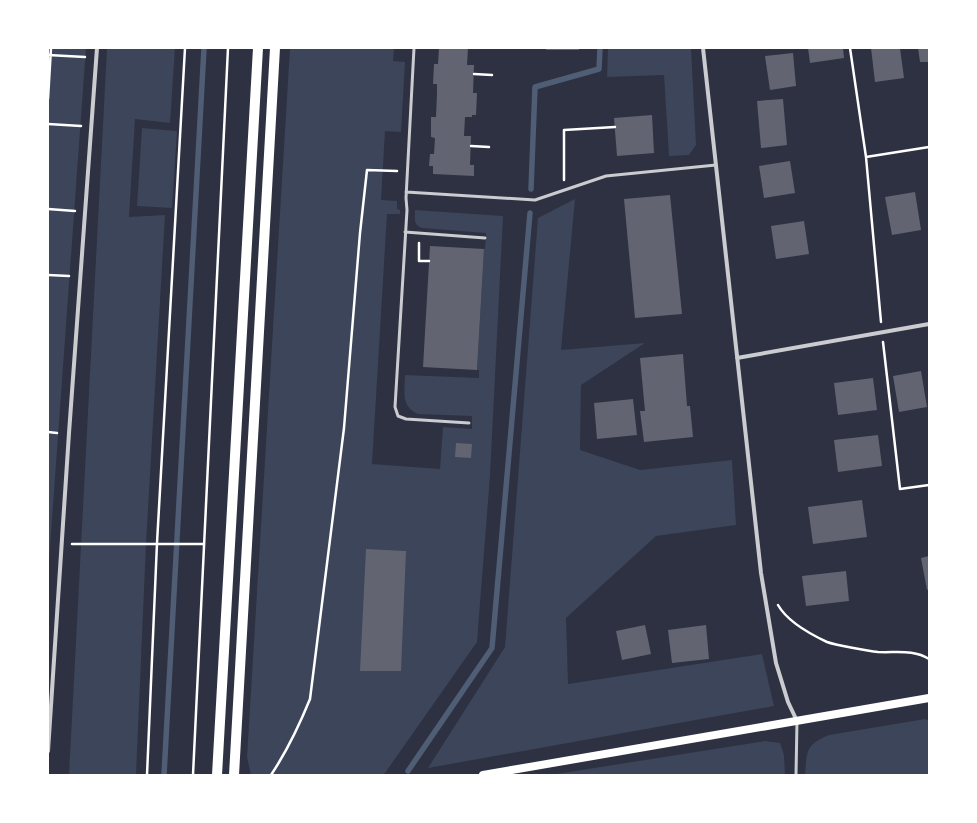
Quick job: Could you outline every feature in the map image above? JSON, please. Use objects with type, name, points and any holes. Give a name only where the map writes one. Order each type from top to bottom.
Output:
[{"type":"main road","points":[[217,775],[258,48]]},
{"type":"main road","points":[[234,775],[275,48]]},
{"type":"main road","points":[[483,775],[929,698]]},
{"type":"street","points":[[48,751],[61,544],[97,48]]},
{"type":"street","points":[[703,48],[766,608],[772,644],[781,682],[797,721]]},
{"type":"street","points":[[737,358],[929,324]]},
{"type":"lane","points":[[414,48],[396,412],[398,416],[406,419],[469,423]]},
{"type":"lane","points":[[406,192],[532,200],[540,199],[606,176],[716,165]]},
{"type":"lane","points":[[406,232],[485,238]]},
{"type":"lane","points":[[796,775],[797,721]]},
{"type":"path","points":[[48,100],[50,55],[52,48]]},
{"type":"path","points":[[147,775],[157,543],[185,48]]},
{"type":"path","points":[[193,775],[228,48]]},
{"type":"path","points":[[850,48],[866,157],[882,332],[900,489],[929,485]]},
{"type":"path","points":[[50,55],[96,58]]},
{"type":"path","points":[[474,74],[492,75]]},
{"type":"path","points":[[48,124],[91,127]]},
{"type":"path","points":[[563,191],[564,130],[614,127]]},
{"type":"path","points":[[471,146],[489,147]]},
{"type":"path","points":[[866,157],[929,147]]},
{"type":"path","points":[[271,775],[282,759],[296,733],[310,699],[344,428],[360,233],[367,170],[408,171]]},
{"type":"path","points":[[48,209],[85,212]]},
{"type":"path","points":[[419,245],[419,261],[429,261]]},
{"type":"path","points":[[48,275],[80,277]]},
{"type":"path","points":[[61,544],[204,544]]},
{"type":"path","points":[[778,604],[782,611],[796,624],[828,642],[877,652],[901,651],[922,654],[929,659]]},
{"type":"shaded area","points":[[48,48],[86,48],[48,575]]},
{"type":"shaded area","points":[[107,48],[175,48],[170,123],[135,119],[129,217],[165,215],[146,544],[136,775],[69,775]]},
{"type":"shaded area","points":[[290,48],[394,48],[393,61],[405,62],[401,132],[385,131],[381,200],[397,201],[397,209],[400,210],[400,214],[387,214],[372,464],[440,469],[443,427],[472,429],[472,416],[418,414],[412,411],[408,407],[405,398],[405,375],[479,378],[479,370],[477,370],[486,233],[422,228],[416,223],[415,210],[503,216],[490,476],[477,642],[385,773],[381,775],[251,775],[247,757]]},
{"type":"shaded area","points":[[608,48],[691,48],[696,145],[689,155],[669,156],[664,75],[607,77]]},
{"type":"shaded area","points":[[142,128],[177,131],[172,208],[137,206]]},
{"type":"shaded area","points":[[575,199],[561,350],[645,343],[581,385],[580,450],[640,470],[732,460],[736,525],[656,536],[566,618],[568,684],[762,654],[774,706],[428,768],[505,647],[538,218]]},
{"type":"shaded area","points":[[925,719],[929,721],[929,775],[805,775],[807,754],[811,746],[815,742],[829,735]]},
{"type":"shaded area","points":[[765,741],[780,743],[784,755],[785,775],[550,775]]},
{"type":"building","points":[[439,48],[468,48],[467,65],[474,65],[473,93],[477,93],[476,115],[472,115],[472,117],[465,117],[464,136],[471,136],[470,165],[474,165],[474,176],[433,174],[433,166],[429,166],[430,154],[434,154],[435,138],[431,137],[431,117],[436,117],[437,84],[433,84],[434,64],[438,64]]},
{"type":"building","points":[[546,48],[579,48],[579,50],[546,50]]},
{"type":"building","points":[[808,48],[843,48],[844,58],[810,63]]},
{"type":"building","points":[[871,48],[900,48],[904,78],[875,82]]},
{"type":"building","points":[[918,48],[929,48],[929,62],[920,62]]},
{"type":"building","points":[[793,53],[796,86],[770,90],[765,56]]},
{"type":"building","points":[[783,99],[787,145],[761,148],[757,101]]},
{"type":"building","points":[[652,115],[654,153],[617,156],[614,118]]},
{"type":"building","points":[[790,161],[795,193],[764,198],[759,166]]},
{"type":"building","points":[[915,192],[921,230],[892,235],[885,197]]},
{"type":"building","points":[[670,195],[682,314],[635,318],[624,199]]},
{"type":"building","points":[[804,221],[809,254],[776,259],[771,226]]},
{"type":"building","points":[[430,246],[484,249],[477,370],[423,367]]},
{"type":"building","points":[[683,354],[687,406],[690,406],[693,437],[644,442],[640,411],[645,411],[640,358]]},
{"type":"building","points":[[921,371],[927,407],[899,412],[893,376]]},
{"type":"building","points":[[873,378],[877,410],[838,415],[834,383]]},
{"type":"building","points":[[633,399],[637,435],[597,439],[594,403]]},
{"type":"building","points":[[878,435],[882,466],[838,472],[834,440]]},
{"type":"building","points":[[456,443],[472,444],[471,458],[455,457]]},
{"type":"building","points":[[862,500],[867,537],[813,544],[808,507]]},
{"type":"building","points":[[366,549],[406,551],[401,671],[360,671]]},
{"type":"building","points":[[929,556],[929,589],[927,590],[921,558]]},
{"type":"building","points":[[846,571],[849,601],[806,606],[802,576]]},
{"type":"building","points":[[645,625],[651,654],[622,660],[616,631]]},
{"type":"building","points":[[706,625],[709,659],[672,663],[668,630]]},
{"type":"waterway","points":[[164,775],[204,48]]},
{"type":"waterway","points":[[531,189],[535,87],[599,69],[600,48]]},
{"type":"waterway","points":[[408,771],[492,648],[530,213]]}]
